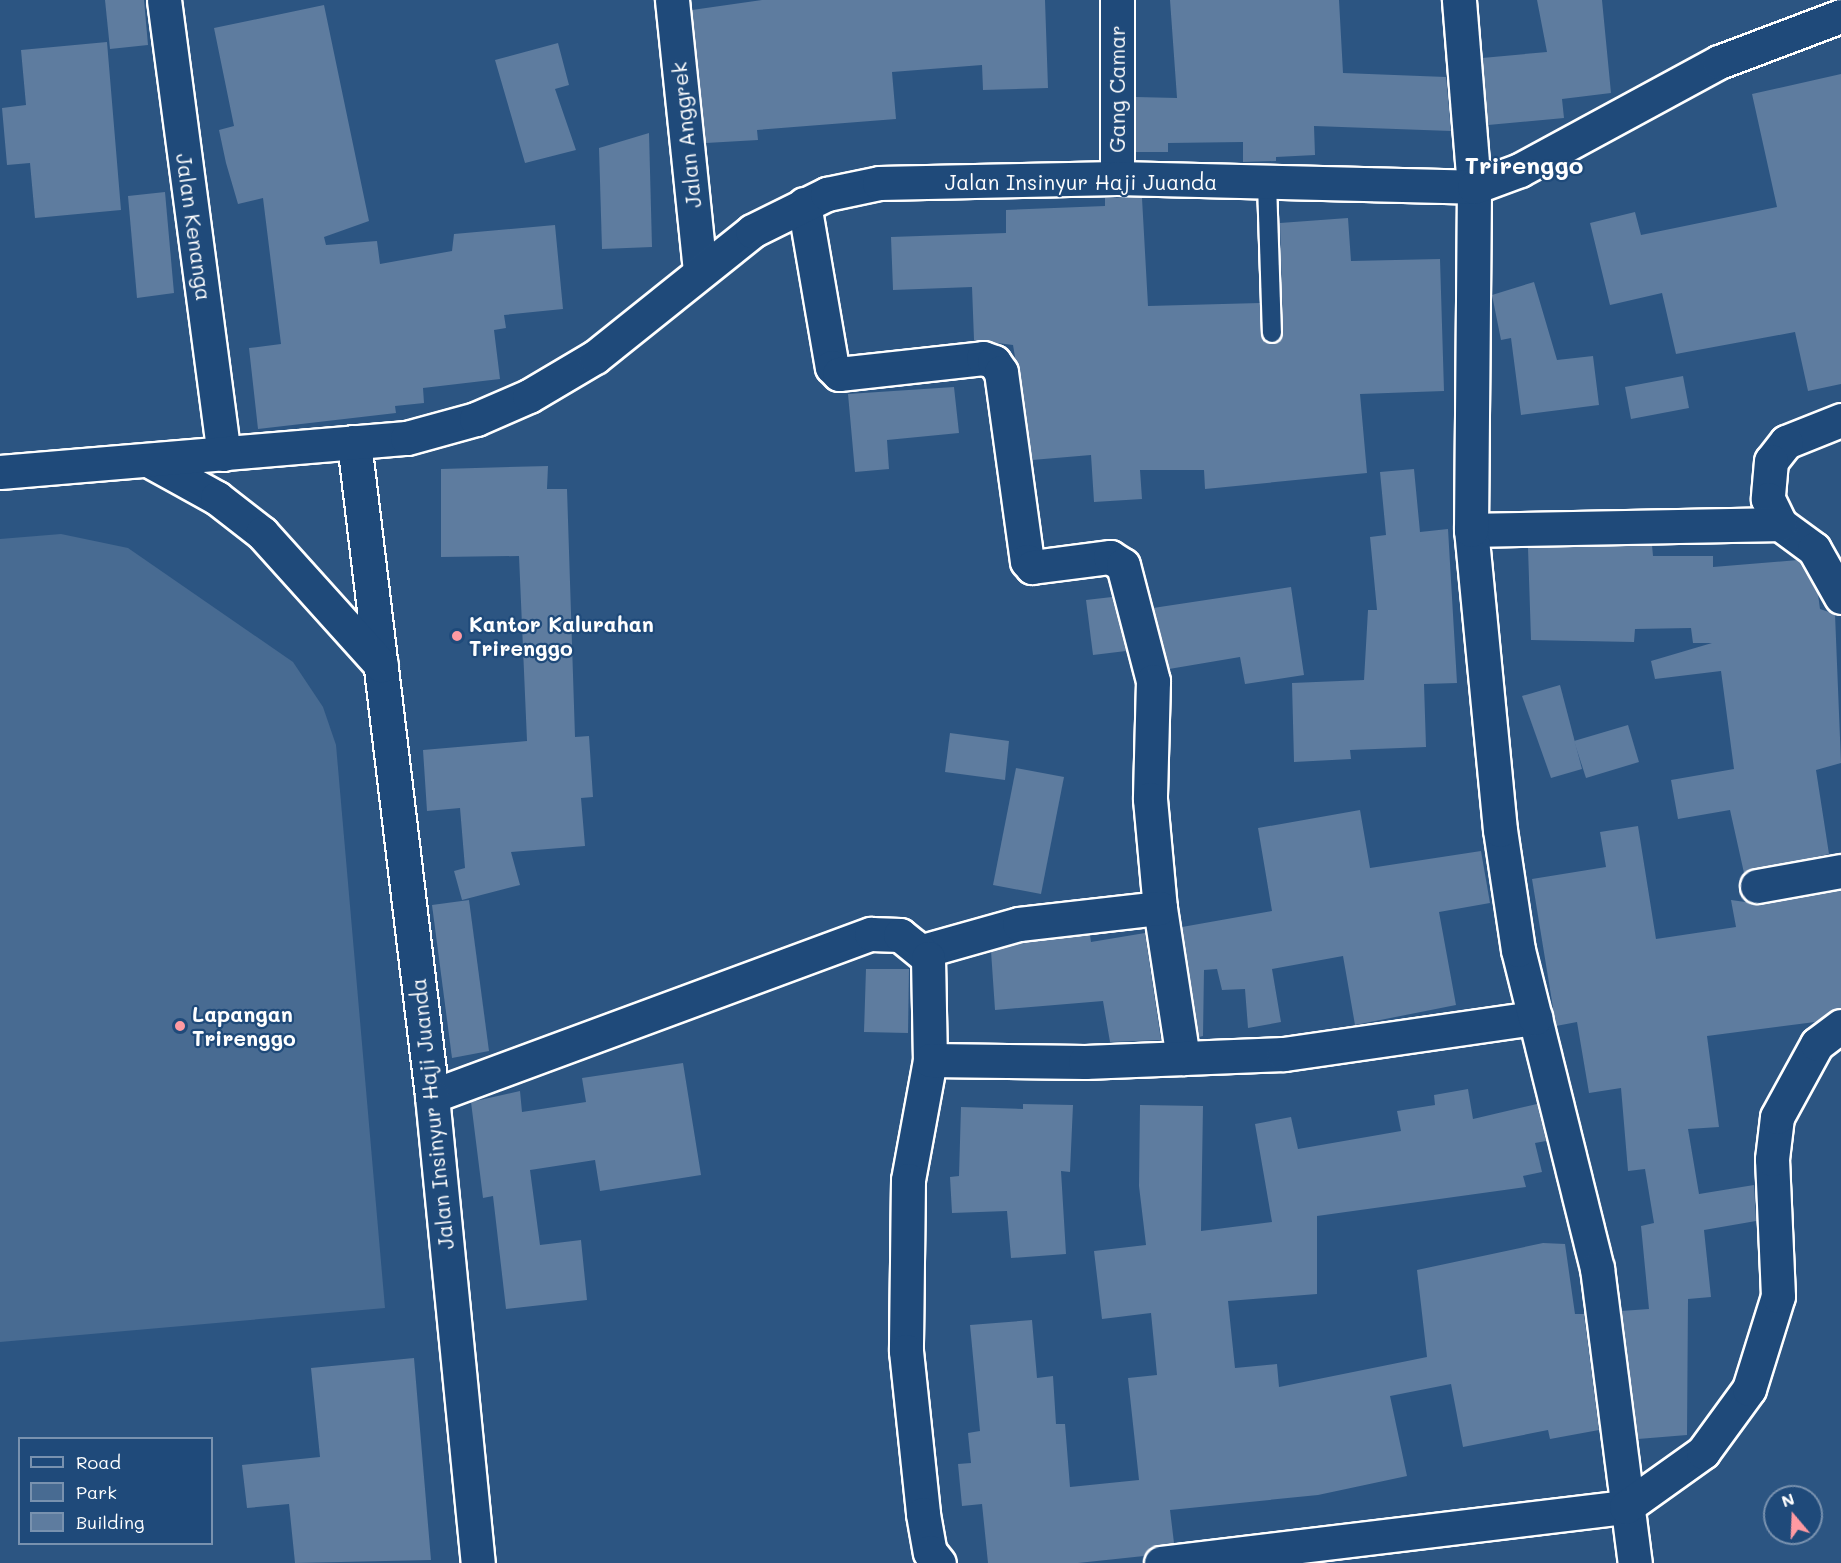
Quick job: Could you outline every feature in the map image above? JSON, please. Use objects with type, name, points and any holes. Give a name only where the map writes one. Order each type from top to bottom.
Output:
[{"type":"street","name":"Jalan Kenanga","points":[[164,0],[224,454]]},
{"type":"street","name":"Jalan Anggrek","points":[[672,0],[700,270]]},
{"type":"street","name":"Gang Camar","points":[[1117,0],[1117,178]]},
{"type":"street","points":[[1459,0],[1474,187],[1471,530],[1500,830],[1518,950],[1597,1268],[1635,1563]]},
{"type":"street","points":[[1838,0],[1841,8]]},
{"type":"street","name":"Jalan Insinyur Haji Juanda","points":[[0,472],[407,438],[476,419],[529,396],[595,357],[700,270],[752,231],[804,204],[879,183],[1117,178],[1267,184],[1474,187],[1520,170],[1719,62],[1841,16]]},
{"type":"street","points":[[804,204],[832,367],[839,374],[983,358],[994,362],[1001,372],[1027,561],[1032,567],[1110,557],[1124,565],[1153,681],[1150,799],[1160,908],[1183,1058]]},
{"type":"street","points":[[1841,420],[1786,442],[1770,461],[1768,499],[1780,524],[1814,549],[1841,597]]},
{"type":"street","name":"Jalan Insinyur Haji Juanda","points":[[354,442],[432,1096],[478,1563]]},
{"type":"street","points":[[150,460],[217,498],[262,533],[381,665]]},
{"type":"street","points":[[1471,530],[1780,524]]},
{"type":"street","points":[[1757,886],[1841,871]]},
{"type":"street","points":[[923,951],[1019,924],[1160,908]]},
{"type":"street","points":[[432,1096],[841,943],[871,934],[900,935],[923,951],[932,980],[930,1060],[908,1180],[906,1351],[923,1514],[930,1552],[939,1563]]},
{"type":"street","points":[[930,1060],[1183,1058],[1393,1042],[1535,1018]]},
{"type":"street","points":[[1161,1563],[1626,1507],[1703,1452],[1749,1389],[1778,1296],[1772,1159],[1777,1117],[1817,1044],[1841,1026]]},
{"type":"lane","points":[[1267,184],[1272,333]]},
{"type":"green space","name":"Lapangan Trirenggo","points":[[61,534],[128,548],[293,662],[323,707],[336,745],[385,1308],[0,1342],[0,539]]},
{"type":"building","points":[[105,0],[144,0],[148,45],[110,49]]},
{"type":"building","points":[[762,0],[1045,0],[1048,88],[983,90],[982,65],[892,72],[896,119],[757,130],[758,140],[706,143],[692,10]]},
{"type":"building","points":[[1170,0],[1339,0],[1343,73],[1446,77],[1451,131],[1314,126],[1315,155],[1276,157],[1276,161],[1243,162],[1243,142],[1168,143],[1168,152],[1136,152],[1136,97],[1177,98]]},
{"type":"building","points":[[1537,0],[1602,0],[1611,93],[1562,99],[1564,118],[1488,125],[1482,58],[1547,52]]},
{"type":"building","points":[[324,5],[369,221],[324,237],[326,245],[377,241],[380,264],[452,251],[454,234],[555,225],[563,309],[504,315],[506,328],[494,330],[500,379],[423,388],[424,403],[395,406],[396,413],[258,429],[249,348],[281,344],[263,198],[238,204],[219,130],[234,126],[214,28]]},
{"type":"building","points":[[107,42],[121,210],[35,218],[30,163],[7,165],[2,108],[26,105],[21,50]]},
{"type":"building","points":[[558,43],[569,85],[555,89],[576,150],[525,163],[495,60]]},
{"type":"building","points":[[1841,74],[1841,384],[1808,391],[1795,332],[1676,354],[1662,293],[1610,305],[1590,223],[1635,212],[1641,235],[1777,207],[1752,94]]},
{"type":"building","points":[[649,133],[652,247],[602,249],[599,148]]},
{"type":"building","points":[[165,192],[174,293],[137,298],[128,196]]},
{"type":"building","points":[[1105,198],[1142,198],[1148,306],[1260,303],[1261,334],[1272,344],[1283,333],[1280,223],[1348,218],[1351,261],[1440,259],[1444,391],[1360,394],[1367,473],[1205,489],[1204,470],[1140,470],[1142,499],[1094,502],[1091,455],[1032,460],[1013,345],[974,340],[972,287],[893,290],[891,237],[1006,233],[1006,210],[1105,206]]},
{"type":"building","points":[[1534,282],[1557,360],[1593,356],[1599,405],[1521,415],[1511,338],[1501,340],[1492,295]]},
{"type":"building","points":[[1683,376],[1689,408],[1631,419],[1625,387]]},
{"type":"building","points":[[954,387],[959,433],[887,440],[889,469],[855,472],[848,394]]},
{"type":"building","points":[[548,466],[547,489],[567,489],[575,737],[589,736],[593,797],[581,798],[585,846],[511,852],[520,885],[462,900],[454,871],[465,868],[460,808],[427,811],[423,750],[527,741],[519,556],[441,557],[441,469]]},
{"type":"building","points":[[1414,469],[1420,532],[1448,529],[1457,683],[1424,684],[1426,747],[1350,750],[1351,759],[1294,762],[1292,683],[1364,680],[1368,610],[1377,610],[1370,537],[1386,535],[1380,472]]},
{"type":"building","points":[[1652,545],[1653,556],[1713,556],[1713,567],[1798,560],[1818,594],[1820,609],[1835,614],[1841,763],[1816,770],[1829,854],[1744,873],[1730,810],[1678,819],[1671,780],[1734,769],[1721,671],[1655,679],[1651,661],[1712,643],[1693,643],[1691,628],[1635,629],[1634,642],[1531,640],[1528,548]]},
{"type":"building","points":[[1291,587],[1304,675],[1245,684],[1240,657],[1169,669],[1153,608]]},
{"type":"building","points":[[1112,597],[1126,651],[1093,655],[1086,600]]},
{"type":"building","points":[[1560,685],[1582,769],[1551,778],[1522,696]]},
{"type":"building","points":[[1628,725],[1639,762],[1586,778],[1574,741]]},
{"type":"building","points":[[950,733],[1009,741],[1005,780],[945,772]]},
{"type":"building","points":[[1016,768],[1064,777],[1041,894],[993,885]]},
{"type":"building","points":[[1360,810],[1370,868],[1481,851],[1490,903],[1439,912],[1456,1005],[1355,1025],[1343,956],[1272,969],[1281,1022],[1248,1028],[1245,989],[1222,990],[1217,969],[1204,970],[1203,1036],[1199,1037],[1182,927],[1272,911],[1258,828]]},
{"type":"building","points":[[1638,826],[1656,939],[1736,927],[1731,900],[1760,904],[1841,890],[1841,1008],[1815,1022],[1707,1036],[1719,1127],[1688,1129],[1699,1194],[1754,1185],[1756,1221],[1704,1230],[1711,1297],[1688,1299],[1687,1435],[1638,1439],[1621,1311],[1649,1309],[1641,1226],[1654,1223],[1645,1169],[1628,1171],[1621,1088],[1589,1093],[1577,1022],[1556,1026],[1532,879],[1606,867],[1600,832]]},
{"type":"building","points":[[469,900],[489,1051],[452,1058],[432,905]]},
{"type":"building","points":[[1145,933],[1161,1040],[1110,1042],[1103,1001],[995,1010],[991,951],[1023,942],[1090,935],[1091,942]]},
{"type":"building","points":[[866,969],[909,969],[908,1033],[864,1032]]},
{"type":"building","points":[[683,1063],[701,1175],[600,1191],[595,1160],[530,1170],[540,1245],[581,1240],[587,1300],[506,1309],[493,1196],[483,1198],[471,1102],[520,1091],[522,1112],[586,1102],[582,1078]]},
{"type":"building","points":[[1468,1089],[1473,1119],[1537,1104],[1546,1141],[1535,1143],[1542,1172],[1523,1176],[1526,1187],[1317,1216],[1317,1294],[1228,1301],[1235,1368],[1277,1364],[1279,1387],[1427,1357],[1417,1270],[1543,1243],[1565,1244],[1575,1314],[1584,1314],[1599,1430],[1550,1439],[1548,1430],[1463,1447],[1451,1384],[1390,1396],[1407,1476],[1318,1495],[1170,1510],[1174,1543],[1150,1548],[1144,1556],[1078,1563],[988,1563],[982,1504],[962,1506],[958,1464],[971,1463],[968,1433],[980,1431],[970,1325],[1032,1320],[1037,1378],[1053,1376],[1056,1424],[1065,1424],[1070,1487],[1139,1480],[1128,1378],[1157,1375],[1151,1313],[1102,1319],[1094,1251],[1146,1245],[1139,1186],[1140,1105],[1203,1106],[1201,1231],[1272,1222],[1255,1124],[1291,1117],[1298,1149],[1401,1131],[1397,1111],[1435,1105],[1434,1095]]},
{"type":"building","points":[[1023,1104],[1073,1105],[1070,1172],[1061,1171],[1066,1254],[1011,1258],[1007,1211],[952,1213],[950,1177],[959,1176],[961,1107],[1023,1109]]},
{"type":"building","points":[[414,1358],[431,1560],[295,1563],[289,1504],[247,1508],[242,1465],[320,1457],[311,1368]]},
{"type":"place","name":"Kantor Kalurahan Trirenggo","points":[[457,636]]},
{"type":"place","name":"Lapangan Trirenggo","points":[[180,1026]]},
{"type":"district","name":"Trirenggo","points":[[1524,165]]}]
